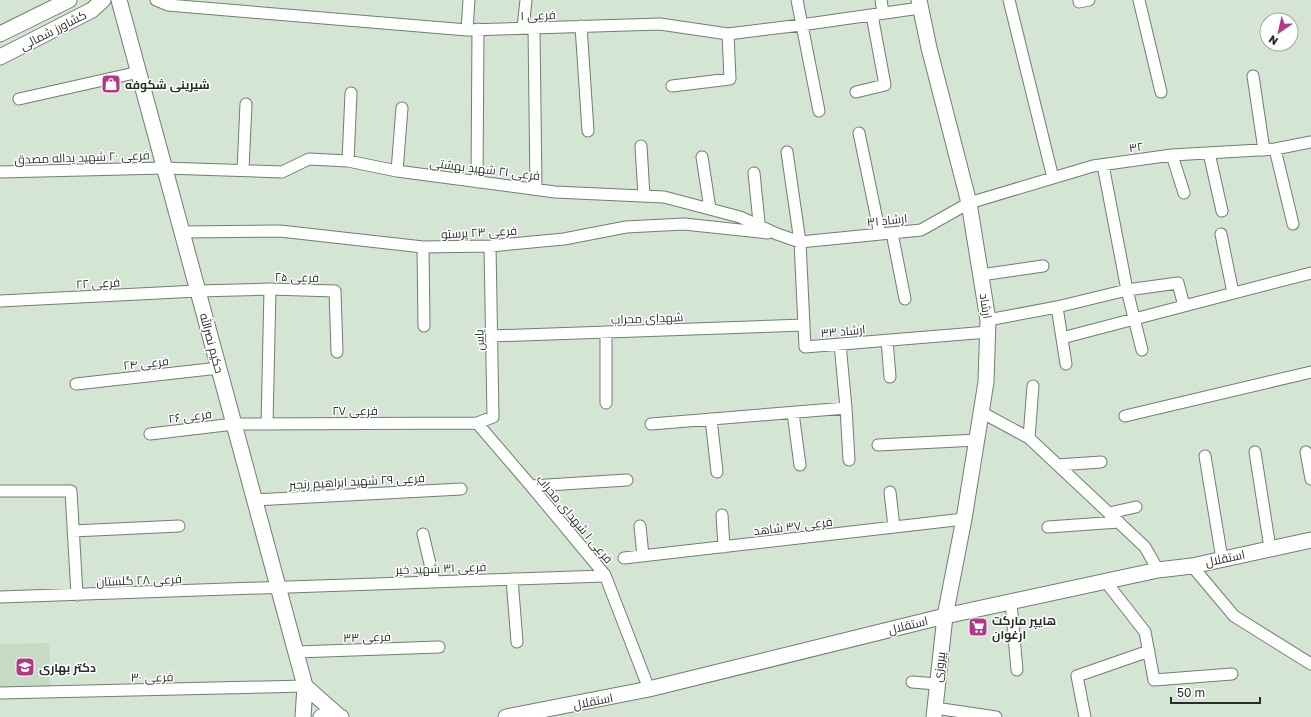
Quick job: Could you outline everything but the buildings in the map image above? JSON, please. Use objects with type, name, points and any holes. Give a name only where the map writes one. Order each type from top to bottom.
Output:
[{"type":"main road","name":"کشاورز شمالی","points":[[0,34],[69,0]]},
{"type":"main road","name":"کشاورز شمالی","points":[[0,57],[92,10],[103,0]]},
{"type":"main road","name":"حکیم نصرالله","points":[[119,0],[305,686],[303,717]]},
{"type":"main road","name":"ارشاد","points":[[920,4],[928,48],[969,203],[988,326],[986,382],[964,519],[945,616]]},
{"type":"main road","name":"استقلال","points":[[506,717],[649,689],[945,616],[1011,603],[1158,570],[1192,566],[1311,540]]},
{"type":"main road","name":"پیروزی","points":[[934,712],[945,616]]},
{"type":"main road","points":[[305,686],[341,717]]},
{"type":"main road","points":[[321,717],[332,715],[341,717]]},
{"type":"street","name":"فرعی ۱","points":[[156,0],[168,5],[472,30],[660,24],[728,34],[877,14],[920,4]]},
{"type":"street","points":[[469,0],[472,30],[477,182]]},
{"type":"street","points":[[526,0],[529,28],[536,189]]},
{"type":"street","points":[[797,0],[819,111]]},
{"type":"street","points":[[856,92],[885,85],[877,14],[881,0]]},
{"type":"street","points":[[1079,0],[1079,2],[1089,0]]},
{"type":"street","points":[[1139,0],[1161,92]]},
{"type":"street","points":[[1012,1],[1053,178]]},
{"type":"street","points":[[581,26],[588,130]]},
{"type":"street","points":[[672,86],[730,80],[728,34]]},
{"type":"street","points":[[19,99],[138,72]]},
{"type":"street","points":[[1253,76],[1269,149],[1293,224]]},
{"type":"street","points":[[348,162],[351,93]]},
{"type":"street","points":[[243,170],[246,104]]},
{"type":"street","points":[[397,171],[402,108]]},
{"type":"street","points":[[859,133],[880,234]]},
{"type":"street","name":"۳۲","points":[[969,203],[1093,166],[1172,154],[1269,149],[1311,142]]},
{"type":"street","points":[[641,146],[644,196]]},
{"type":"street","name":"ارشاد ۳۳","points":[[787,152],[800,242],[805,347],[887,340],[988,326],[1127,290],[1178,283],[1184,306]]},
{"type":"street","points":[[1209,152],[1222,212]]},
{"type":"street","points":[[1172,154],[1184,193]]},
{"type":"street","points":[[702,157],[710,209]]},
{"type":"street","name":"فرعی ۲۱ شهید بهشتی","points":[[164,168],[282,172],[309,159],[348,162],[397,171],[555,192],[664,197],[740,217],[760,229],[800,242]]},
{"type":"street","points":[[1103,165],[1127,290],[1142,350]]},
{"type":"street","name":"فرعی ۲۰ شهید یداله مصدق","points":[[0,172],[164,168]]},
{"type":"street","points":[[754,173],[760,229]]},
{"type":"street","name":"ارشاد ۳۱","points":[[800,242],[921,230],[969,203]]},
{"type":"street","name":"فرعی ۲۳ پرستو","points":[[182,232],[280,231],[423,247],[490,246],[564,238],[626,227],[669,224],[760,229]]},
{"type":"street","points":[[892,233],[904,299]]},
{"type":"street","points":[[1221,234],[1233,293]]},
{"type":"street","name":"یاس","points":[[477,423],[493,417],[490,246]]},
{"type":"street","points":[[423,247],[424,326]]},
{"type":"street","points":[[981,275],[1043,266]]},
{"type":"street","points":[[1062,338],[1311,273]]},
{"type":"street","points":[[267,424],[270,290]]},
{"type":"street","name":"فرعی ۲۵","points":[[198,291],[335,291],[337,352]]},
{"type":"street","name":"فرعی ۲۲","points":[[0,301],[198,291]]},
{"type":"street","points":[[1057,307],[1066,364]]},
{"type":"street","name":"شهدای محراب","points":[[492,336],[804,325]]},
{"type":"street","points":[[606,332],[606,403]]},
{"type":"street","points":[[887,340],[890,377]]},
{"type":"street","points":[[840,344],[849,460]]},
{"type":"street","name":"فرعی ۲۴","points":[[76,384],[219,368]]},
{"type":"street","points":[[1125,416],[1311,372]]},
{"type":"street","points":[[1029,438],[1033,386]]},
{"type":"street","points":[[651,424],[846,408]]},
{"type":"street","points":[[793,412],[800,465]]},
{"type":"street","points":[[981,412],[1029,438],[1145,547],[1158,570]]},
{"type":"street","points":[[711,419],[717,472]]},
{"type":"street","name":"فرعی ۲۷","points":[[234,424],[477,423]]},
{"type":"street","name":"فرعی ۱ شهدای محراب","points":[[477,423],[605,576],[649,689]]},
{"type":"street","name":"فرعی ۲۶","points":[[150,434],[234,424]]},
{"type":"street","points":[[878,445],[977,440]]},
{"type":"street","points":[[1255,452],[1270,548]]},
{"type":"street","points":[[1306,452],[1311,479]]},
{"type":"street","points":[[1205,456],[1222,559]]},
{"type":"street","points":[[1058,465],[1101,462]]},
{"type":"street","points":[[531,486],[627,480]]},
{"type":"street","name":"فرعی ۲۹ شهید ابراهیم رنجبر","points":[[254,500],[460,489]]},
{"type":"street","points":[[0,491],[71,491],[77,594]]},
{"type":"street","points":[[890,492],[894,527]]},
{"type":"street","points":[[1109,513],[1136,507]]},
{"type":"street","points":[[722,515],[724,547]]},
{"type":"street","name":"فرعی ۳۷ شاهد","points":[[624,558],[964,519]]},
{"type":"street","points":[[1048,527],[1118,522]]},
{"type":"street","points":[[73,531],[179,526]]},
{"type":"street","points":[[640,526],[643,556]]},
{"type":"street","points":[[423,534],[434,582]]},
{"type":"street","points":[[1192,566],[1234,616],[1311,664]]},
{"type":"street","name":"فرعی ۳۱ شهید خیر","points":[[278,588],[605,576]]},
{"type":"street","points":[[512,579],[517,642]]},
{"type":"street","points":[[1106,582],[1145,632],[1154,680],[1232,674]]},
{"type":"street","name":"فرعی ۲۸ گلستان","points":[[0,597],[278,588]]},
{"type":"street","points":[[1011,603],[1017,670]]},
{"type":"street","name":"فرعی ۳۳","points":[[296,652],[439,647]]},
{"type":"street","points":[[1085,717],[1077,676],[1149,651]]},
{"type":"street","points":[[912,682],[937,684]]},
{"type":"street","name":"فرعی ۳۰","points":[[0,693],[305,686]]},
{"type":"street","points":[[934,712],[996,717]]},
{"type":"shaded area","name":"دکتر بهاری","points":[[49,643],[50,689],[0,691],[0,644]]},
{"type":"place","name":"شیرینی شکوفه","points":[[111,84]]},
{"type":"place","name":"هایپر مارکت ارغوان","points":[[978,627]]},
{"type":"place","name":"دکتر بهاری","points":[[25,667]]}]
